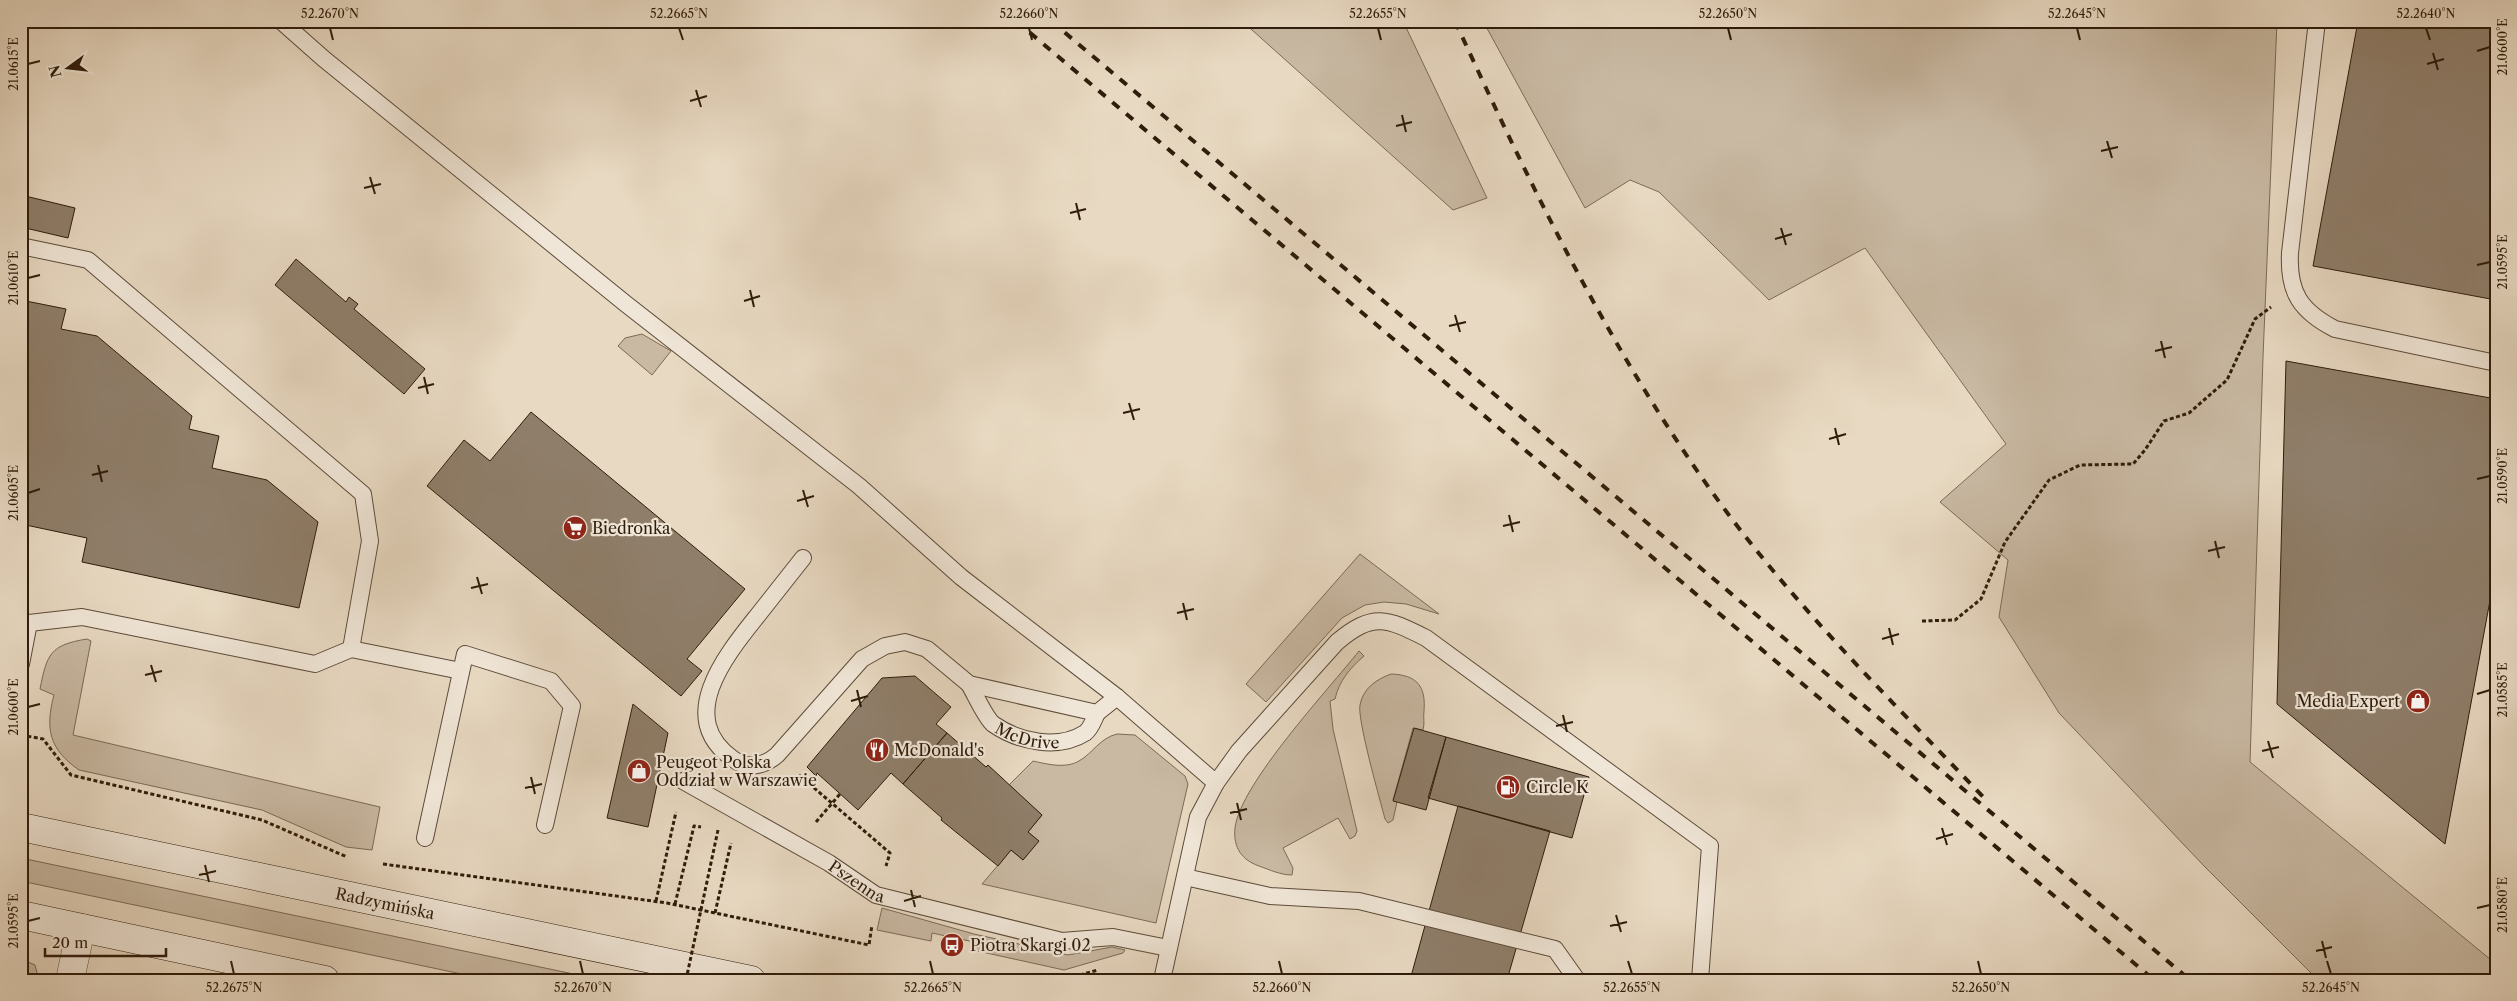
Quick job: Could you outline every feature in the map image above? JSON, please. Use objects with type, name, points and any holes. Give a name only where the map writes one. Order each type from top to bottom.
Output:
[{"type":"main road","name":"Radzymińska","points":[[21,826],[751,980]]},
{"type":"main road","points":[[21,915],[325,980]]},
{"type":"main road","points":[[70,980],[81,928]]},
{"type":"lane","points":[[281,21],[332,65],[626,304],[859,486],[961,577],[1117,697],[1216,783]]},
{"type":"lane","points":[[2317,21],[2290,253],[2289,273],[2293,290],[2303,307],[2318,321],[2335,329],[2496,363]]},
{"type":"lane","points":[[21,246],[88,260],[364,494],[370,541],[350,649]]},
{"type":"lane","points":[[803,558],[727,655],[712,681],[707,702],[709,726],[718,746],[733,759],[746,766],[766,764],[777,755],[862,659],[885,646],[905,642],[927,649],[969,684],[1097,713]]},
{"type":"lane","points":[[21,664],[25,622],[82,616],[315,664],[350,649],[461,671]]},
{"type":"lane","points":[[1162,980],[1198,817],[1216,783],[1252,736],[1337,642],[1354,627],[1380,619],[1401,625],[1426,638],[1710,846],[1700,980]]},
{"type":"lane","points":[[425,838],[465,654],[551,681],[572,706],[545,825]]},
{"type":"lane","name":"McDrive","points":[[969,684],[992,723],[1024,738],[1042,742],[1063,742],[1087,732],[1097,713],[1117,697]]},
{"type":"lane","name":"Pszenna","points":[[683,780],[829,864],[876,896],[1062,941],[1113,937],[1168,948]]},
{"type":"lane","points":[[1185,877],[1270,896],[1359,901],[1555,949],[1577,980]]},
{"type":"path","points":[[1922,621],[1955,620],[1982,599],[2005,542],[2049,480],[2080,465],[2133,464],[2145,450],[2164,421],[2190,413],[2227,380],[2255,319],[2293,290]]},
{"type":"path","points":[[656,901],[683,780]]},
{"type":"path","points":[[675,904],[694,826],[726,831]]},
{"type":"path","points":[[686,980],[718,830]]},
{"type":"path","points":[[715,913],[732,841]]},
{"type":"path","points":[[1061,980],[1101,969]]},
{"type":"shaded area","points":[[1242,21],[1403,21],[1487,198],[1453,210]]},
{"type":"shaded area","points":[[1483,21],[2277,21],[2263,357],[2250,762],[2496,964],[2496,980],[2317,979],[2205,867],[2059,713],[1999,617],[2008,560],[1940,502],[2006,444],[1865,248],[1769,300],[1659,192],[1630,180],[1585,208]]},
{"type":"shaded area","points":[[642,334],[671,351],[652,375],[618,346],[625,338]]},
{"type":"shaded area","points":[[1360,554],[1439,614],[1406,604],[1384,602],[1365,605],[1342,618],[1266,702],[1246,684]]},
{"type":"shaded area","points":[[87,639],[91,641],[73,735],[380,807],[372,850],[346,847],[262,810],[79,770],[61,754],[56,746],[50,728],[51,707],[54,695],[40,689],[45,667],[52,653],[65,644]]},
{"type":"shaded area","points":[[1359,651],[1364,656],[1346,675],[1339,686],[1335,699],[1330,701],[1333,729],[1357,831],[1355,836],[1350,839],[1338,818],[1283,848],[1293,868],[1292,875],[1276,872],[1253,863],[1243,857],[1237,847],[1235,835],[1235,828],[1241,809],[1252,787],[1288,737]]},
{"type":"shaded area","points":[[1391,674],[1407,677],[1418,684],[1423,695],[1424,723],[1423,730],[1413,728],[1393,800],[1397,802],[1393,820],[1388,823],[1385,819],[1370,760],[1362,726],[1360,705],[1364,694],[1371,685]]},
{"type":"shaded area","points":[[1117,734],[1135,735],[1185,776],[1188,784],[1156,923],[982,884],[1011,850],[1023,860],[1038,841],[1028,832],[1042,815],[1008,786],[1033,761],[1068,765],[1084,758],[1101,742]]},
{"type":"shaded area","points":[[21,858],[602,980],[490,980],[21,881]]},
{"type":"shaded area","points":[[882,908],[974,934],[1068,955],[1112,947],[1125,950],[1123,953],[1064,970],[973,950],[974,942],[932,933],[931,941],[877,930]]},
{"type":"shaded area","points":[[21,959],[35,965],[39,980],[21,980]]},
{"type":"building","points":[[2358,21],[2496,21],[2496,300],[2313,266]]},
{"type":"building","points":[[21,195],[75,208],[68,238],[21,227]]},
{"type":"building","points":[[296,259],[346,302],[349,297],[358,304],[354,309],[425,369],[404,394],[275,285]]},
{"type":"building","points":[[21,300],[66,309],[61,329],[97,336],[192,416],[189,429],[219,436],[212,468],[267,480],[318,522],[299,608],[82,562],[87,538],[21,524]]},
{"type":"building","points":[[2286,361],[2496,399],[2496,568],[2445,844],[2277,704]]},
{"type":"building","name":"Biedronka","points":[[531,412],[745,589],[687,659],[702,671],[681,696],[427,486],[464,440],[490,461]]},
{"type":"building","name":"McDonald's","points":[[915,676],[951,707],[936,724],[947,733],[903,784],[891,773],[858,810],[817,773],[816,776],[807,767],[882,678]]},
{"type":"building","name":"Peugeot Polska Oddział w Warszawie","points":[[633,704],[668,733],[648,827],[607,818]]},
{"type":"building","points":[[1414,728],[1446,737],[1426,810],[1393,801]]},
{"type":"building","points":[[947,733],[986,767],[988,765],[1042,815],[1028,832],[1039,841],[1023,860],[1011,850],[998,866],[941,820],[942,818],[903,784]]},
{"type":"building","name":"Circle K","points":[[1446,737],[1589,777],[1572,838],[1428,798]]},
{"type":"building","points":[[1458,806],[1550,831],[1507,980],[1410,980]]},
{"type":"railway","points":[[1016,21],[2154,980]]},
{"type":"railway","points":[[1051,21],[2190,980]]},
{"type":"railway","points":[[1455,21],[1513,146],[1575,269],[1644,389],[1681,447],[1720,503],[1782,582],[1849,657],[1988,802]]},
{"type":"place","name":"Biedronka","points":[[575,528]]},
{"type":"place","name":"Media Expert","points":[[2418,701]]},
{"type":"place","name":"McDonald's","points":[[877,750]]},
{"type":"place","name":"Peugeot Polska Oddział w Warszawie","points":[[639,771]]},
{"type":"place","name":"Circle K","points":[[1508,787]]},
{"type":"place","name":"Piotra Skargi 02","points":[[952,945]]}]
